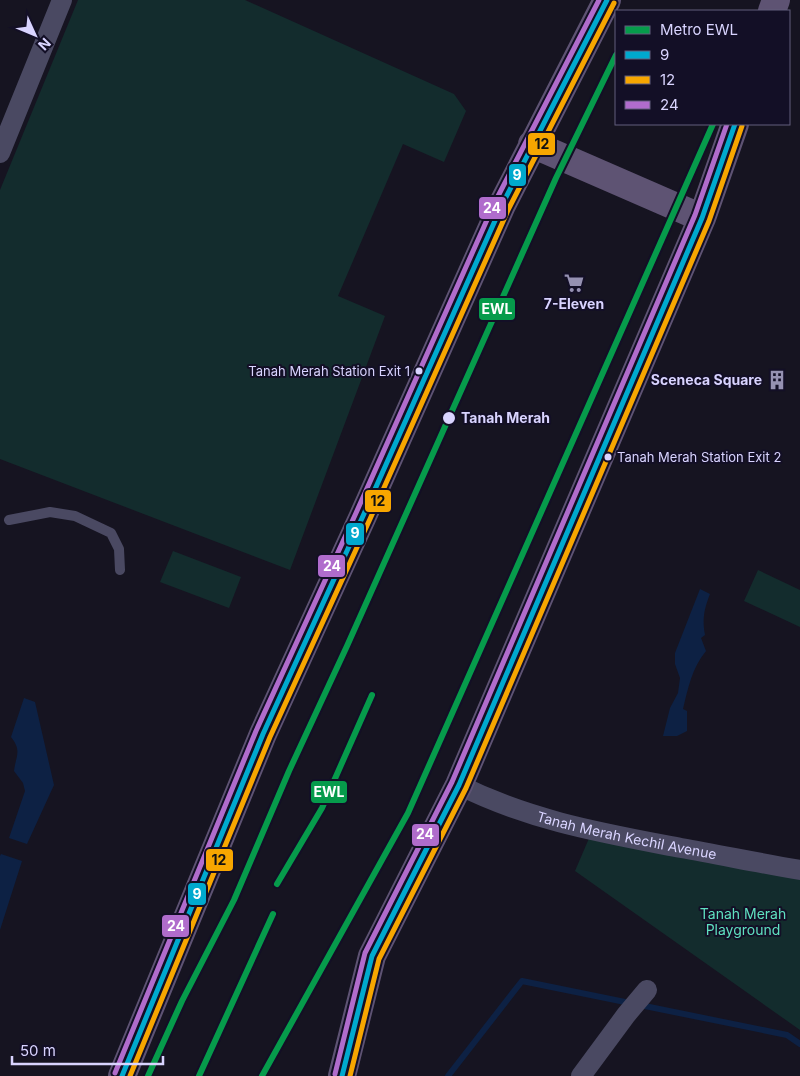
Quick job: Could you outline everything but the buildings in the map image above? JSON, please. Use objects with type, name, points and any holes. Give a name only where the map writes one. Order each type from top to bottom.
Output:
[{"type":"main road","points":[[122,1076],[263,734],[502,205],[607,0]]},
{"type":"main road","points":[[342,1076],[372,956],[459,785],[702,218],[734,125]]},
{"type":"main road","points":[[532,144],[702,218]]},
{"type":"street","points":[[0,153],[62,0]]},
{"type":"street","name":"Tanah Merah Kechil Avenue","points":[[459,785],[498,804],[570,825],[633,840],[800,870]]},
{"type":"street","points":[[581,1076],[647,990]]},
{"type":"lane","points":[[9,520],[50,512],[75,516],[111,533],[119,549],[120,570]]},
{"type":"green space","points":[[78,0],[245,0],[454,94],[466,111],[444,162],[403,144],[338,296],[385,316],[290,570],[0,459],[0,190]]},
{"type":"green space","points":[[173,551],[241,577],[229,608],[160,582]]},
{"type":"green space","points":[[758,570],[800,590],[800,627],[744,601]]},
{"type":"green space","name":"Tanah Merah Playground","points":[[590,836],[800,874],[800,1030],[575,871]]},
{"type":"water","points":[[700,589],[710,594],[704,614],[705,635],[701,638],[706,651],[694,671],[683,709],[687,711],[687,731],[677,736],[663,736],[670,708],[678,693],[680,678],[675,664],[675,653]]},
{"type":"water","points":[[24,698],[35,702],[54,785],[27,844],[9,838],[25,791],[23,783],[14,771],[17,750],[11,737]]},
{"type":"water","points":[[1,854],[22,861],[0,930],[0,856]]},
{"type":"waterway","points":[[448,1076],[522,981],[787,1035],[800,1044]]},
{"type":"metro line","name":"EWL","points":[[148,1076],[182,1001],[234,900],[289,771],[347,646],[556,178],[615,57]]},
{"type":"metro line","name":"EWL","points":[[262,1076],[408,813],[713,125]]},
{"type":"metro line","name":"EWL","points":[[277,884],[322,808],[372,695]]},
{"type":"metro line","name":"EWL","points":[[199,1076],[273,914]]},
{"type":"transit line","name":"24","points":[[115,1073],[256,731],[495,202],[599,0]]},
{"type":"transit line","name":"9","points":[[122,1076],[263,734],[502,205],[607,0]]},
{"type":"transit line","name":"12","points":[[130,1076],[270,737],[509,208],[614,3]]},
{"type":"transit line","name":"24","points":[[335,1074],[365,953],[452,782],[695,215],[727,125]]},
{"type":"transit line","name":"9","points":[[342,1076],[372,956],[459,785],[702,218],[735,125]]},
{"type":"transit line","name":"12","points":[[350,1076],[379,959],[466,788],[709,221],[742,126]]},
{"type":"place","name":"7-Eleven","points":[[574,283]]},
{"type":"place","name":"Tanah Merah Station Exit 1","points":[[419,371]]},
{"type":"place","name":"Sceneca Square","points":[[777,380]]},
{"type":"place","name":"Tanah Merah","points":[[449,418]]},
{"type":"place","name":"Tanah Merah Station Exit 2","points":[[608,457]]}]
